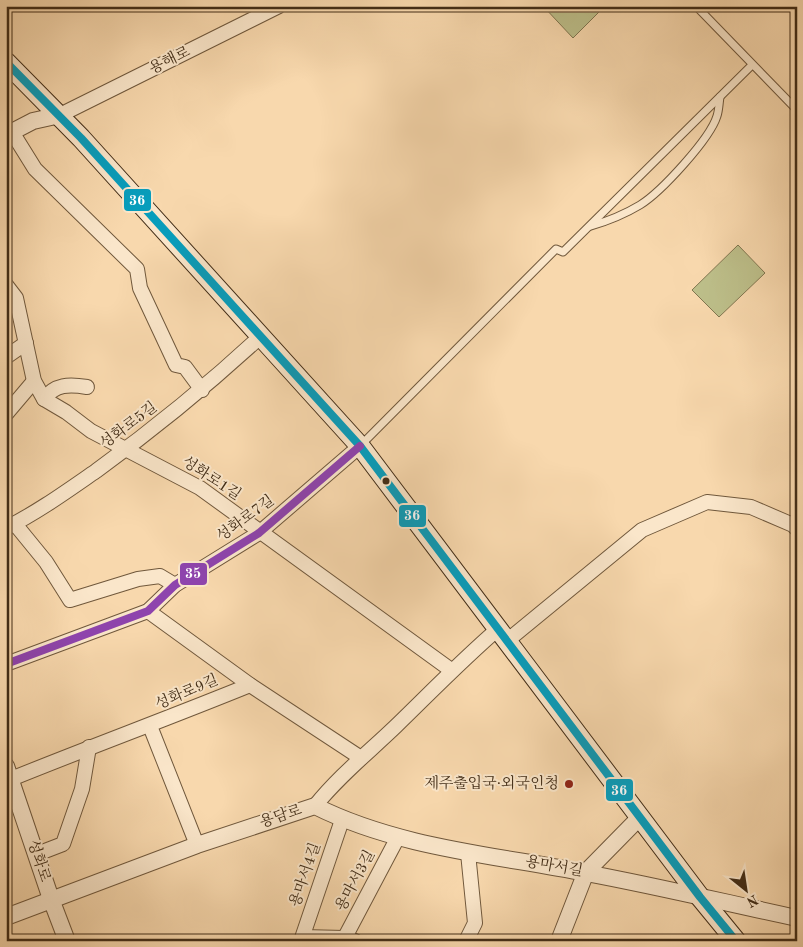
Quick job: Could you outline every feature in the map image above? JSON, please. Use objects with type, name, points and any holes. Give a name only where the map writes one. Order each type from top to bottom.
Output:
[{"type":"main road","points":[[6,62],[60,115],[360,446],[700,897],[736,941]]},
{"type":"street","name":"용해로","points":[[60,115],[279,6]]},
{"type":"street","points":[[60,115],[33,121],[9,134],[35,169],[137,269],[140,288],[176,365],[185,367],[202,390]]},
{"type":"street","points":[[6,285],[16,298],[34,381],[44,400],[51,390],[70,384],[87,386]]},
{"type":"street","name":"성화로5길","points":[[11,526],[48,505],[127,449],[202,390],[261,336]]},
{"type":"street","points":[[6,357],[26,343]]},
{"type":"street","points":[[6,414],[34,381]]},
{"type":"street","name":"성화로1길","points":[[44,400],[66,412],[91,432],[200,488],[259,533],[451,670]]},
{"type":"street","name":"성화로7길","points":[[6,664],[148,611],[175,585],[259,533],[360,446]]},
{"type":"street","name":"용담로","points":[[6,917],[196,844],[315,806],[334,783],[451,670],[503,634],[642,530],[707,502],[751,507],[793,525],[797,529]]},
{"type":"street","points":[[11,526],[46,562],[70,600],[138,579],[160,576],[175,585]]},
{"type":"street","points":[[148,611],[250,684],[361,758]]},
{"type":"street","name":"성화로9길","points":[[8,775],[150,726],[250,684]]},
{"type":"street","points":[[150,726],[196,844]]},
{"type":"street","points":[[37,854],[63,844],[82,789],[89,747]]},
{"type":"street","name":"성화로","points":[[8,775],[67,941]]},
{"type":"street","name":"용마서길","points":[[315,806],[342,820],[398,837],[468,853],[586,872],[797,918]]},
{"type":"street","points":[[559,941],[586,872],[640,817]]},
{"type":"street","name":"용마서4길","points":[[302,939],[342,820]]},
{"type":"street","name":"용마서3길","points":[[348,940],[398,837]]},
{"type":"street","points":[[466,941],[475,922],[468,853]]},
{"type":"street","points":[[302,939],[348,940]]},
{"type":"lane","points":[[696,6],[797,110]]},
{"type":"lane","points":[[360,446],[556,249],[563,252],[752,65]]},
{"type":"lane","points":[[589,227],[635,208],[662,186],[708,135],[717,116],[720,96]]},
{"type":"green space","points":[[543,6],[605,6],[573,38]]},
{"type":"green space","points":[[738,245],[765,273],[719,317],[692,290]]},
{"type":"transit line","name":"36","points":[[6,62],[81,138],[360,446],[700,897],[736,941]]},
{"type":"transit line","name":"35","points":[[6,664],[148,611],[175,585],[259,533],[360,446]]},
{"type":"place","name":"제주출입국·외국인청","points":[[569,784]]}]
